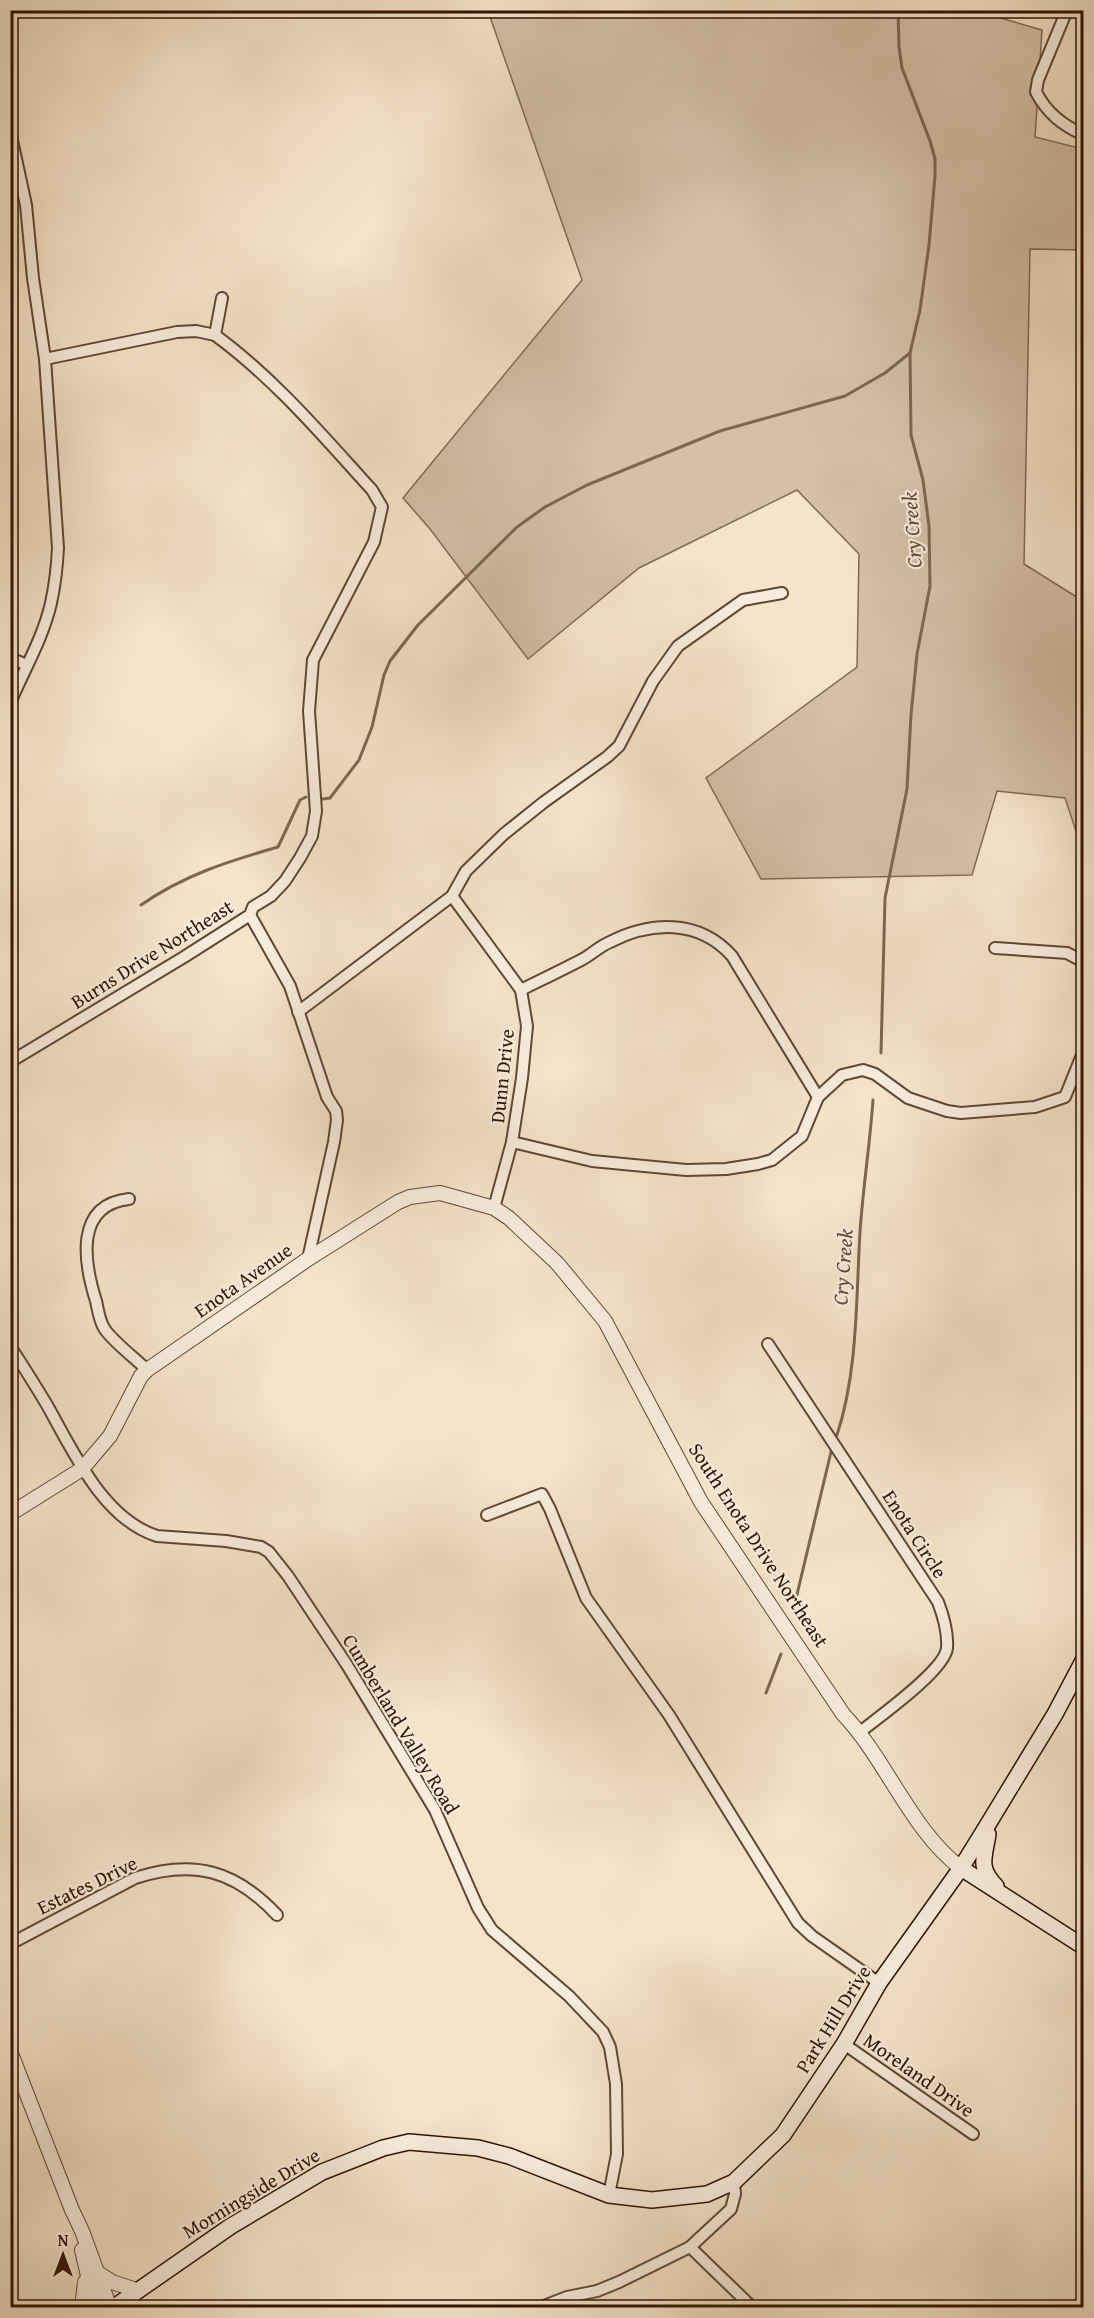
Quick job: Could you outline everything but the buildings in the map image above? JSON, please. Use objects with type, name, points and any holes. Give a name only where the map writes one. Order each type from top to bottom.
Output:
[{"type":"main road","name":"Park Hill Drive","points":[[734,2182],[783,2135],[844,2044],[879,1983],[961,1868],[1055,1714],[1083,1659]]},
{"type":"main road","points":[[990,1821],[982,1861],[990,1880],[1007,1896]]},
{"type":"main road","name":"South Enota Drive Northeast","points":[[961,1868],[1083,1947]]},
{"type":"main road","name":"Morningside Drive","points":[[111,2307],[231,2226],[322,2172],[409,2142],[478,2148],[509,2156],[609,2195],[652,2200],[674,2199],[707,2194],[734,2182]]},
{"type":"street","points":[[1068,10],[1038,80],[1036,92],[1051,115],[1065,127],[1083,135]]},
{"type":"street","points":[[10,131],[26,204],[33,278],[45,359],[58,548],[51,606],[39,641],[10,703]]},
{"type":"street","points":[[45,359],[177,332],[196,331],[215,335],[222,298]]},
{"type":"street","name":"Burns Drive Northeast","points":[[10,1062],[250,915],[254,907],[271,896],[285,881],[312,836],[316,811],[309,711],[313,660],[374,542],[381,521],[382,507],[372,490],[281,391],[237,351],[215,335]]},
{"type":"street","points":[[298,1012],[452,896],[466,871],[504,834],[619,746],[653,681],[678,646],[743,600],[782,593]]},
{"type":"street","points":[[10,658],[27,665]]},
{"type":"street","name":"Dunn Drive","points":[[452,896],[521,990],[526,1026],[522,1078],[512,1142],[494,1208]]},
{"type":"street","name":"Enota Avenue","points":[[10,1514],[82,1470],[110,1436],[141,1376],[147,1370],[308,1259],[334,1142],[336,1112],[327,1097],[290,986],[250,915]]},
{"type":"street","points":[[521,990],[609,942],[642,928],[675,926],[694,930],[724,946],[732,956],[818,1097]]},
{"type":"street","points":[[995,948],[1066,953],[1083,962]]},
{"type":"street","points":[[512,1142],[592,1161],[686,1170],[726,1169],[759,1164],[772,1160],[802,1136],[818,1097],[843,1075],[863,1070],[875,1074],[908,1098],[947,1111],[961,1113],[1035,1107],[1065,1097],[1083,1050]]},
{"type":"street","name":"South Enota Drive Northeast","points":[[308,1259],[410,1197],[440,1193],[494,1208],[509,1218],[557,1263],[605,1321],[701,1502],[843,1714],[860,1732],[937,1847],[961,1868]]},
{"type":"street","points":[[129,1199],[116,1200],[91,1222],[87,1230],[90,1282],[104,1328],[147,1370]]},
{"type":"street","name":"Enota Circle","points":[[768,1344],[938,1602],[944,1617],[947,1648],[943,1659],[909,1694],[860,1732]]},
{"type":"street","name":"Cumberland Valley Road","points":[[10,1346],[82,1470],[130,1522],[146,1533],[157,1536],[226,1541],[261,1547],[269,1552],[288,1576],[435,1810],[478,1908],[492,1930],[569,1996],[603,2032],[610,2048],[616,2084],[617,2154],[609,2195]]},
{"type":"street","points":[[487,1515],[542,1494],[586,1598],[669,1715],[798,1923],[812,1936],[879,1983]]},
{"type":"street","name":"Estates Drive","points":[[10,1944],[135,1878],[177,1868],[215,1872],[237,1881],[253,1892],[277,1915]]},
{"type":"street","name":"Moreland Drive","points":[[844,2044],[973,2134]]},
{"type":"street","points":[[10,2051],[72,2210],[92,2271],[111,2307]]},
{"type":"street","points":[[539,2307],[567,2297],[597,2291],[620,2282],[690,2247],[731,2209],[735,2194],[734,2182]]},
{"type":"street","points":[[690,2247],[753,2307]]},
{"type":"street","points":[[92,2271],[112,2282],[136,2290]]},
{"type":"street","points":[[81,2307],[92,2271]]},
{"type":"street","points":[[92,2271],[94,2301],[101,2307]]},
{"type":"shaded area","points":[[980,10],[980,12],[1042,30],[1035,137],[1083,149],[1084,250],[1030,249],[1024,564],[1083,601],[1083,847],[1065,798],[997,791],[972,875],[761,879],[706,778],[857,667],[859,554],[797,490],[639,568],[528,659],[430,529],[403,498],[582,280],[488,11]]},
{"type":"waterway","name":"Cry Creek","points":[[881,1053],[885,898],[907,789],[917,654],[930,586],[929,526],[923,480],[911,435],[910,353],[920,310],[929,245],[935,159],[902,68],[898,10]]},
{"type":"waterway","points":[[323,799],[330,798],[359,760],[372,727],[384,675],[390,661],[418,625],[517,527],[545,507],[587,485],[720,431],[845,396],[885,373],[910,353]]},
{"type":"waterway","points":[[141,905],[190,877],[278,847],[300,800],[306,797]]},
{"type":"waterway","name":"Cry Creek","points":[[837,1435],[844,1411],[852,1360],[857,1309],[861,1215],[873,1100]]},
{"type":"waterway","name":"Cry Creek","points":[[794,1607],[831,1452]]},
{"type":"waterway","name":"Cry Creek","points":[[766,1693],[781,1654]]}]
